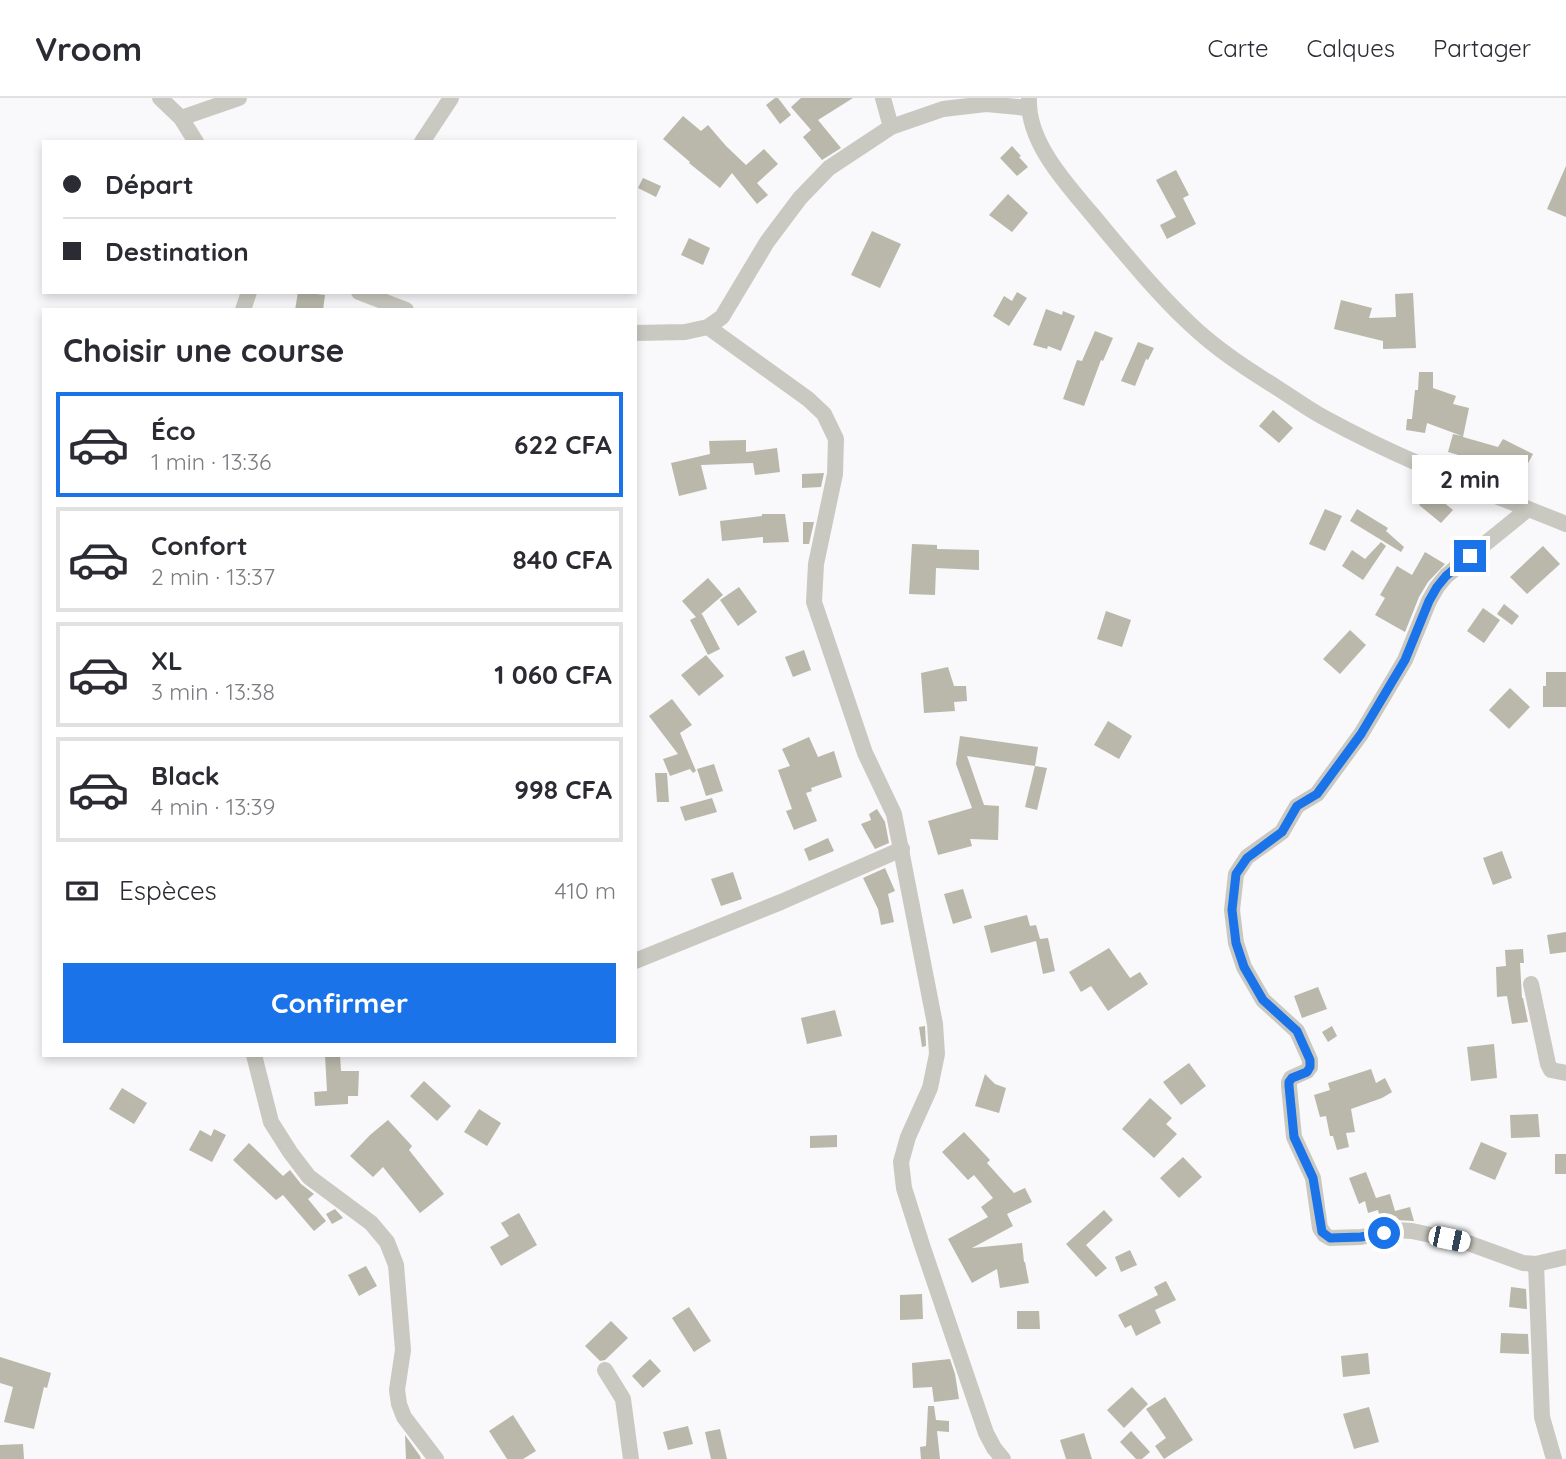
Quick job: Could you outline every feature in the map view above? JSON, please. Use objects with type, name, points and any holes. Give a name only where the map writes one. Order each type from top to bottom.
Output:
[{"type":"street","points":[[160,98],[181,118],[195,140]]},
{"type":"street","points":[[181,118],[239,98]]},
{"type":"street","points":[[423,140],[451,98]]},
{"type":"street","points":[[883,98],[891,127]]},
{"type":"street","points":[[637,333],[685,332],[708,327],[722,317],[766,242],[800,198],[829,167],[891,127],[943,110],[986,104],[1029,103],[1035,131],[1048,157],[1083,203],[1140,273],[1190,324],[1241,366],[1322,417],[1406,459],[1566,524]]},
{"type":"street","points":[[364,294],[401,308]]},
{"type":"street","points":[[708,327],[808,399],[824,414],[836,439],[835,474],[816,564],[814,602],[865,753],[894,814],[935,1024],[936,1054],[930,1088],[908,1137],[901,1162],[904,1188],[986,1433],[1003,1459]]},
{"type":"street","points":[[1528,509],[1446,576],[1437,587],[1405,660],[1361,734],[1317,794],[1297,806],[1282,832],[1247,858],[1236,874],[1232,910],[1236,943],[1244,967],[1263,1000],[1297,1031],[1310,1060],[1307,1072],[1292,1078],[1289,1086],[1294,1137],[1313,1178],[1322,1232],[1330,1238],[1361,1237],[1396,1230],[1412,1231],[1468,1243],[1524,1263],[1536,1264],[1566,1257]]},
{"type":"street","points":[[637,960],[902,849]]},
{"type":"street","points":[[1531,984],[1548,1064],[1551,1070],[1566,1073]]},
{"type":"street","points":[[255,1057],[271,1122],[290,1152],[309,1177],[371,1223],[387,1242],[396,1265],[403,1350],[397,1390],[399,1404],[404,1417],[436,1459]]},
{"type":"street","points":[[1536,1264],[1542,1417],[1554,1459]]},
{"type":"street","points":[[605,1370],[623,1399],[631,1459]]},
{"type":"building","points":[[778,98],[791,115],[780,124],[766,105]]},
{"type":"building","points":[[801,98],[853,98],[818,120],[841,148],[822,160],[803,137],[811,130],[791,107]]},
{"type":"building","points":[[683,116],[701,131],[708,125],[746,165],[764,149],[778,164],[757,183],[768,195],[757,204],[732,173],[720,188],[663,139]]},
{"type":"building","points":[[1012,146],[1028,167],[1017,176],[1000,158]]},
{"type":"building","points":[[1566,166],[1566,217],[1547,209]]},
{"type":"building","points":[[1176,170],[1189,195],[1183,198],[1196,224],[1167,239],[1160,225],[1176,217],[1156,180]]},
{"type":"building","points":[[643,178],[661,186],[656,197],[638,188]]},
{"type":"building","points":[[1008,194],[1028,213],[1012,232],[989,215]]},
{"type":"building","points":[[872,231],[901,244],[880,288],[851,275]]},
{"type":"building","points":[[689,238],[710,248],[703,265],[681,255]]},
{"type":"building","points":[[1017,292],[1027,298],[1009,326],[993,316],[1004,296],[1012,301]]},
{"type":"building","points":[[1413,293],[1416,348],[1383,349],[1383,341],[1334,329],[1341,300],[1372,308],[1369,318],[1396,317],[1395,294]]},
{"type":"building","points":[[298,294],[325,295],[323,308],[295,308]]},
{"type":"building","points":[[1046,309],[1075,316],[1061,351],[1048,346],[1047,349],[1033,345]]},
{"type":"building","points":[[1095,331],[1113,338],[1103,361],[1101,360],[1084,406],[1063,399],[1077,360],[1082,361]]},
{"type":"building","points":[[1138,342],[1154,348],[1148,360],[1146,359],[1135,386],[1121,381]]},
{"type":"building","points":[[1419,372],[1433,372],[1433,388],[1456,396],[1453,404],[1469,408],[1463,437],[1498,447],[1503,439],[1533,454],[1517,484],[1494,471],[1497,466],[1448,452],[1453,434],[1462,436],[1427,423],[1425,433],[1406,430],[1407,419],[1412,419]]},
{"type":"building","points":[[1273,410],[1293,428],[1279,443],[1259,426]]},
{"type":"building","points":[[746,440],[746,452],[777,448],[780,472],[755,475],[753,463],[701,465],[707,489],[679,496],[671,463],[710,454],[709,441]]},
{"type":"building","points":[[824,473],[821,487],[802,488],[802,474]]},
{"type":"building","points":[[1431,492],[1453,510],[1441,523],[1419,505]]},
{"type":"building","points":[[1325,509],[1342,516],[1325,551],[1309,544]]},
{"type":"building","points":[[1357,509],[1388,528],[1386,531],[1404,547],[1401,552],[1350,521]]},
{"type":"building","points":[[762,514],[785,514],[789,542],[763,543],[763,537],[722,541],[720,521]]},
{"type":"building","points":[[803,522],[814,522],[809,544],[803,544]]},
{"type":"building","points":[[1381,542],[1386,546],[1363,580],[1342,566],[1352,550],[1365,559]]},
{"type":"building","points":[[912,544],[937,545],[937,549],[979,550],[979,570],[936,568],[935,595],[909,594]]},
{"type":"building","points":[[1543,546],[1560,564],[1527,594],[1510,577]]},
{"type":"building","points":[[1425,552],[1445,564],[1428,582],[1419,597],[1405,632],[1375,615],[1385,598],[1380,595],[1397,566],[1412,575]]},
{"type":"building","points":[[708,578],[723,595],[700,615],[702,614],[720,649],[708,655],[690,620],[696,617],[682,601]]},
{"type":"building","points":[[739,587],[757,612],[738,626],[720,600]]},
{"type":"building","points":[[1504,604],[1519,616],[1512,625],[1497,614]]},
{"type":"building","points":[[1483,608],[1500,620],[1484,643],[1467,631]]},
{"type":"building","points":[[1106,611],[1131,620],[1122,647],[1097,639]]},
{"type":"building","points":[[1350,630],[1366,645],[1340,674],[1323,659]]},
{"type":"building","points":[[804,650],[811,670],[793,677],[785,657]]},
{"type":"building","points":[[706,655],[724,676],[699,696],[681,675]]},
{"type":"building","points":[[948,667],[954,686],[966,686],[967,701],[954,702],[955,711],[924,713],[921,673]]},
{"type":"building","points":[[1546,672],[1566,672],[1566,707],[1543,707]]},
{"type":"building","points":[[1510,688],[1530,707],[1509,729],[1489,710]]},
{"type":"building","points":[[672,699],[692,725],[680,733],[696,771],[693,773],[690,769],[670,776],[663,759],[678,754],[649,716]]},
{"type":"building","points":[[1108,721],[1132,736],[1119,759],[1094,745]]},
{"type":"building","points":[[960,736],[1038,747],[1035,766],[967,756],[984,805],[999,806],[998,840],[970,839],[972,846],[938,855],[928,821],[972,808],[956,764]]},
{"type":"building","points":[[809,737],[818,757],[834,751],[842,777],[811,788],[812,791],[806,793],[817,821],[794,830],[786,811],[792,809],[778,770],[790,766],[782,749]]},
{"type":"building","points":[[714,764],[723,791],[706,796],[697,769]]},
{"type":"building","points":[[1035,766],[1047,768],[1037,810],[1025,807]]},
{"type":"building","points":[[655,773],[667,773],[669,802],[657,802]]},
{"type":"building","points":[[712,798],[717,812],[685,821],[680,807]]},
{"type":"building","points":[[877,809],[885,822],[889,843],[875,849],[861,824],[871,820],[869,814]]},
{"type":"building","points":[[828,838],[834,851],[809,861],[804,849]]},
{"type":"building","points":[[1502,851],[1512,878],[1493,885],[1483,858]]},
{"type":"building","points":[[885,868],[895,891],[888,894],[894,922],[881,925],[878,909],[863,878]]},
{"type":"building","points":[[733,872],[742,899],[721,906],[711,879]]},
{"type":"building","points":[[963,889],[972,918],[953,924],[944,894]]},
{"type":"building","points":[[1027,915],[1030,926],[1036,925],[1040,939],[1048,938],[1055,971],[1043,974],[1036,941],[991,953],[984,926]]},
{"type":"building","points":[[1566,932],[1566,952],[1550,954],[1547,935]]},
{"type":"building","points":[[1109,948],[1130,978],[1140,972],[1148,984],[1108,1011],[1091,986],[1081,992],[1069,972]]},
{"type":"building","points":[[1523,949],[1524,963],[1520,963],[1522,998],[1528,1022],[1512,1024],[1507,996],[1497,997],[1496,967],[1506,966],[1505,950]]},
{"type":"building","points":[[1318,987],[1327,1009],[1302,1018],[1294,996]]},
{"type":"building","points":[[835,1010],[842,1036],[807,1044],[801,1018]]},
{"type":"building","points":[[925,1026],[926,1046],[922,1047],[919,1027]]},
{"type":"building","points":[[1332,1026],[1337,1036],[1328,1042],[1322,1032]]},
{"type":"building","points":[[1494,1044],[1497,1078],[1471,1081],[1467,1047]]},
{"type":"building","points":[[325,1057],[340,1057],[341,1071],[359,1071],[358,1096],[348,1096],[348,1104],[315,1106],[314,1092],[327,1091]]},
{"type":"building","points":[[1189,1063],[1206,1086],[1181,1105],[1163,1082]]},
{"type":"building","points":[[1371,1069],[1376,1083],[1385,1078],[1392,1092],[1351,1109],[1355,1132],[1346,1133],[1349,1147],[1337,1150],[1333,1136],[1330,1136],[1326,1116],[1320,1117],[1314,1095],[1330,1090],[1328,1083]]},
{"type":"building","points":[[985,1074],[995,1084],[1006,1088],[999,1113],[975,1106]]},
{"type":"building","points":[[424,1081],[451,1106],[437,1121],[410,1096]]},
{"type":"building","points":[[122,1088],[147,1103],[134,1124],[109,1109]]},
{"type":"building","points":[[1150,1098],[1172,1118],[1166,1124],[1177,1134],[1154,1158],[1122,1129]]},
{"type":"building","points":[[479,1109],[501,1123],[487,1146],[464,1132]]},
{"type":"building","points":[[1538,1114],[1540,1137],[1511,1138],[1510,1115]]},
{"type":"building","points":[[388,1120],[412,1146],[409,1150],[444,1194],[420,1213],[383,1167],[373,1177],[350,1156]]},
{"type":"building","points":[[214,1129],[226,1135],[212,1162],[189,1150],[200,1130],[211,1136]]},
{"type":"building","points":[[964,1132],[990,1160],[987,1163],[1014,1193],[1025,1188],[1032,1202],[1007,1214],[1013,1226],[972,1248],[1022,1243],[1029,1283],[1000,1288],[997,1269],[972,1283],[948,1239],[988,1217],[981,1207],[993,1198],[974,1175],[968,1180],[942,1152]]},
{"type":"building","points":[[837,1135],[837,1147],[810,1148],[810,1136]]},
{"type":"building","points":[[1481,1142],[1507,1153],[1495,1180],[1469,1169]]},
{"type":"building","points":[[249,1143],[283,1176],[290,1170],[301,1184],[314,1194],[308,1199],[326,1221],[314,1231],[283,1195],[276,1200],[233,1160]]},
{"type":"building","points":[[1555,1154],[1566,1154],[1566,1174],[1555,1174]]},
{"type":"building","points":[[1183,1157],[1202,1177],[1179,1198],[1160,1178]]},
{"type":"building","points":[[1366,1172],[1376,1198],[1390,1194],[1395,1211],[1410,1207],[1414,1221],[1381,1222],[1378,1210],[1368,1213],[1365,1201],[1359,1204],[1349,1178]]},
{"type":"building","points":[[335,1209],[343,1218],[332,1224],[326,1214]]},
{"type":"building","points":[[1104,1210],[1113,1220],[1086,1245],[1107,1268],[1096,1277],[1066,1244]]},
{"type":"building","points":[[519,1213],[537,1245],[501,1266],[490,1247],[509,1236],[501,1223]]},
{"type":"building","points":[[1130,1250],[1137,1265],[1121,1272],[1115,1257]]},
{"type":"building","points":[[366,1266],[377,1286],[359,1296],[348,1275]]},
{"type":"building","points":[[1166,1281],[1176,1300],[1155,1310],[1161,1323],[1136,1336],[1131,1325],[1125,1328],[1118,1315],[1158,1295],[1154,1287]]},
{"type":"building","points":[[1511,1287],[1526,1289],[1527,1309],[1509,1307]]},
{"type":"building","points":[[922,1294],[923,1319],[900,1320],[900,1295]]},
{"type":"building","points":[[689,1307],[711,1341],[694,1352],[672,1318]]},
{"type":"building","points":[[1017,1311],[1039,1311],[1040,1329],[1017,1329]]},
{"type":"building","points":[[611,1321],[628,1338],[605,1360],[600,1361],[585,1346]]},
{"type":"building","points":[[1501,1333],[1528,1334],[1529,1354],[1500,1353]]},
{"type":"building","points":[[1368,1353],[1370,1374],[1343,1377],[1341,1356]]},
{"type":"building","points":[[0,1357],[51,1373],[47,1388],[44,1387],[34,1429],[4,1422],[13,1387],[0,1383]]},
{"type":"building","points":[[650,1359],[661,1371],[643,1388],[632,1376]]},
{"type":"building","points":[[950,1359],[959,1399],[934,1402],[932,1387],[913,1388],[912,1363]]},
{"type":"building","points":[[1132,1387],[1148,1404],[1124,1428],[1107,1410]]},
{"type":"building","points":[[1165,1397],[1193,1440],[1164,1459],[1155,1446],[1166,1438],[1146,1409]]},
{"type":"building","points":[[928,1406],[934,1406],[936,1420],[949,1421],[949,1432],[937,1431],[940,1459],[921,1459],[920,1447],[926,1446]]},
{"type":"building","points":[[1369,1407],[1379,1442],[1354,1449],[1343,1414]]},
{"type":"building","points":[[513,1415],[536,1451],[523,1459],[507,1459],[489,1431]]},
{"type":"building","points":[[688,1426],[693,1444],[668,1450],[663,1432]]},
{"type":"building","points":[[720,1429],[727,1459],[711,1459],[705,1432]]},
{"type":"building","points":[[1131,1431],[1150,1452],[1142,1459],[1136,1459],[1120,1442]]},
{"type":"building","points":[[1084,1433],[1092,1459],[1066,1459],[1060,1440]]},
{"type":"building","points":[[405,1435],[420,1456],[421,1459],[406,1459]]},
{"type":"building","points":[[23,1444],[24,1459],[0,1459],[0,1445]]},
{"type":"route","points":[[1384,1233],[1330,1238],[1320,1228],[1313,1178],[1294,1137],[1289,1086],[1292,1078],[1307,1072],[1310,1060],[1297,1031],[1263,1000],[1244,967],[1236,943],[1232,910],[1236,874],[1247,858],[1282,832],[1297,806],[1317,794],[1361,734],[1405,660],[1437,587],[1470,556]]}]
